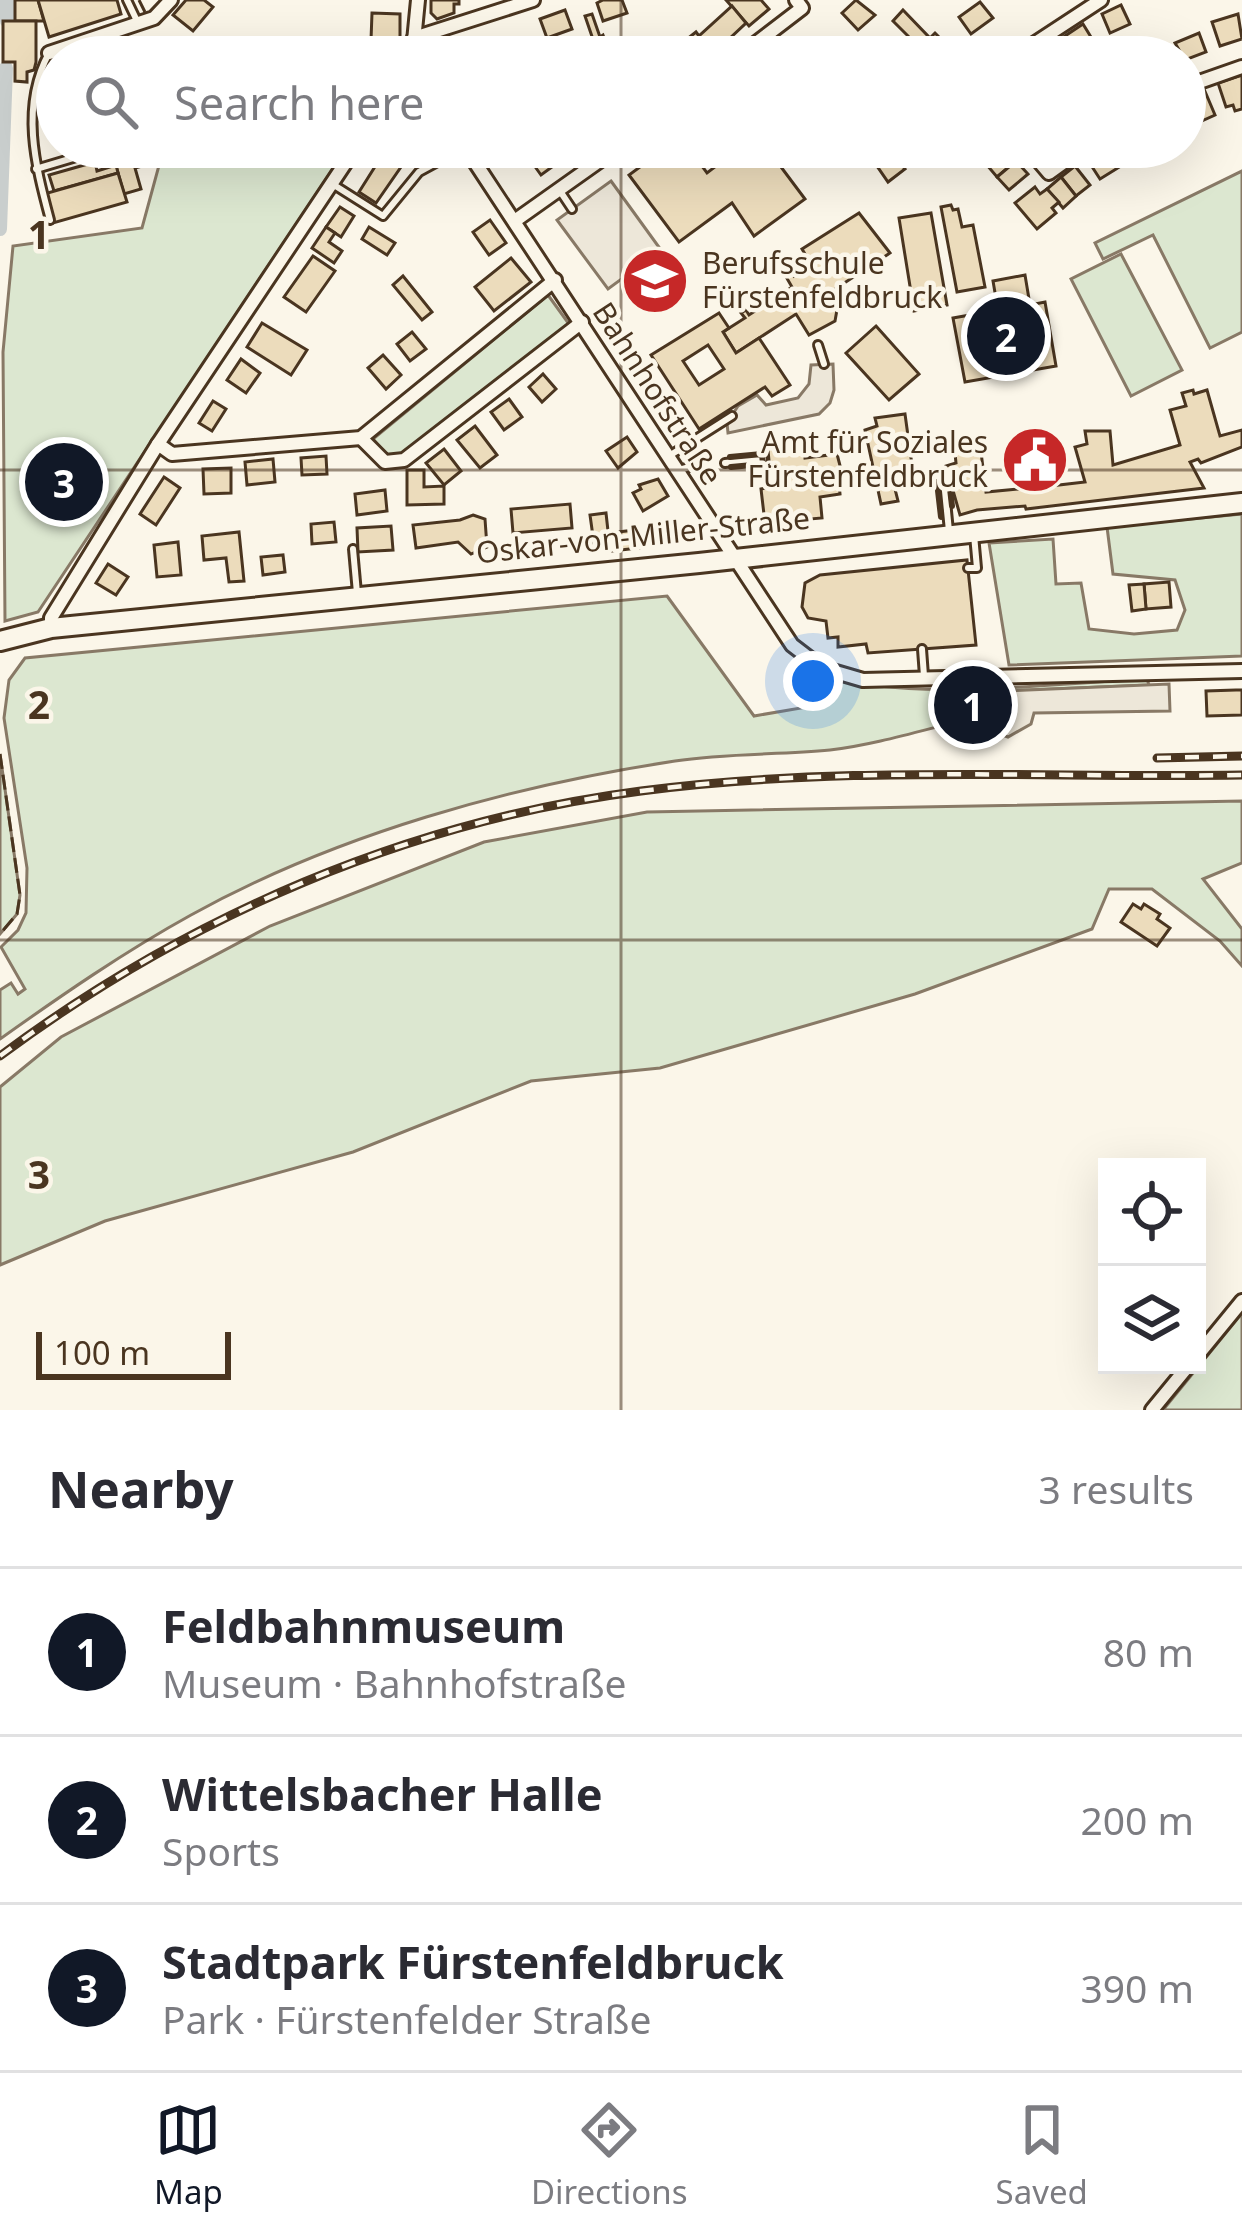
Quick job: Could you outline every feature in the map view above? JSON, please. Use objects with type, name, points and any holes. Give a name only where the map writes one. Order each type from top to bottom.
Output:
[{"type":"main road","name":"Oskar-von-Miller-Straße","points":[[0,641],[51,628],[1242,503]]},
{"type":"street","points":[[99,36],[160,15],[171,0]]},
{"type":"street","points":[[415,36],[418,0]]},
{"type":"street","points":[[446,36],[533,0]]},
{"type":"street","points":[[1046,36],[1101,0]]},
{"type":"street","points":[[762,36],[799,4]]},
{"type":"street","points":[[1206,80],[1242,67]]},
{"type":"street","points":[[51,628],[51,618],[71,583],[158,444],[341,168]]},
{"type":"street","name":"Bahnhofstraße","points":[[480,168],[792,645],[822,668],[863,680],[1242,671]]},
{"type":"street","points":[[516,220],[591,168]]},
{"type":"street","points":[[158,444],[172,454],[361,438],[555,280]]},
{"type":"street","points":[[361,438],[385,462],[404,460],[582,322]]},
{"type":"street","points":[[1206,1345],[1242,1301]]},
{"type":"street","points":[[1152,1410],[1182,1374]]},
{"type":"lane","points":[[127,0],[138,23]]},
{"type":"lane","points":[[36,84],[32,94],[36,169],[50,220]]},
{"type":"lane","points":[[331,183],[383,216],[426,168]]},
{"type":"lane","points":[[560,191],[572,209]]},
{"type":"lane","points":[[818,345],[824,364]]},
{"type":"lane","points":[[666,458],[732,416]]},
{"type":"lane","points":[[724,463],[763,459]]},
{"type":"lane","points":[[675,471],[693,466]]},
{"type":"lane","points":[[944,481],[949,534]]},
{"type":"lane","points":[[968,568],[977,568],[974,532]]},
{"type":"lane","points":[[353,549],[358,596]]},
{"type":"lane","points":[[922,649],[924,679]]},
{"type":"green space","points":[[158,168],[333,168],[38,612],[5,621],[3,352],[13,246],[142,228]]},
{"type":"green space","points":[[1242,171],[1242,332],[1210,348],[1153,235],[1103,259],[1095,243]]},
{"type":"green space","points":[[1121,254],[1182,370],[1131,396],[1071,279]]},
{"type":"green space","points":[[548,295],[569,324],[402,455],[387,455],[373,439]]},
{"type":"green space","points":[[1242,514],[1242,656],[1009,665],[989,543],[1053,539],[1056,584],[1081,583],[1089,629],[1134,634],[1177,630],[1185,610],[1175,580],[1113,574],[1107,527]]},
{"type":"green space","points":[[667,596],[754,716],[807,707],[816,675],[897,688],[1147,679],[1149,685],[981,692],[981,716],[887,740],[613,771],[426,817],[305,860],[191,915],[0,1039],[0,990],[11,983],[18,994],[25,989],[1,947],[18,930],[26,913],[27,868],[4,718],[9,680],[25,658]]},
{"type":"green space","points":[[0,754],[20,895],[17,914],[0,934]]},
{"type":"green space","points":[[1242,801],[1242,863],[1203,879],[1242,929],[1242,966],[1220,941],[1152,889],[1109,889],[1092,929],[915,994],[660,1068],[531,1081],[353,1152],[105,1221],[0,1265],[0,1087],[61,1037],[270,926],[484,842],[647,812]]},
{"type":"green space","points":[[1242,1313],[1242,1410],[1163,1410],[1192,1374],[1206,1374],[1206,1357]]},
{"type":"shaded area","points":[[611,181],[661,250],[608,289],[557,220]]},
{"type":"shaded area","points":[[833,364],[834,390],[819,414],[728,433],[727,423],[738,406],[757,395],[766,405],[798,398],[809,384],[811,365]]},
{"type":"shaded area","points":[[1169,684],[1170,711],[1034,713],[1031,724],[1008,737],[991,731],[981,716],[980,692]]},
{"type":"building","points":[[15,0],[38,0],[44,21],[15,21]]},
{"type":"building","points":[[38,0],[117,0],[121,14],[49,36]]},
{"type":"building","points":[[186,0],[204,0],[213,7],[193,31],[173,15]]},
{"type":"building","points":[[431,0],[459,0],[459,4],[454,4],[454,13],[437,19],[431,13]]},
{"type":"building","points":[[622,0],[627,13],[603,21],[597,3]]},
{"type":"building","points":[[726,0],[761,0],[769,9],[749,26]]},
{"type":"building","points":[[856,0],[875,15],[858,30],[842,13]]},
{"type":"building","points":[[980,2],[993,18],[971,34],[959,17]]},
{"type":"building","points":[[1121,5],[1130,24],[1110,33],[1102,14]]},
{"type":"building","points":[[732,6],[746,23],[732,36],[699,36]]},
{"type":"building","points":[[565,10],[572,29],[546,36],[540,19]]},
{"type":"building","points":[[903,10],[928,36],[908,36],[893,21]]},
{"type":"building","points":[[372,13],[400,14],[400,36],[371,36]]},
{"type":"building","points":[[592,14],[600,36],[592,36],[585,16]]},
{"type":"building","points":[[1238,14],[1242,39],[1220,46],[1212,22]]},
{"type":"building","points":[[3,21],[36,21],[36,62],[34,70],[27,72],[27,82],[15,81],[15,62],[3,62]]},
{"type":"building","points":[[1083,24],[1090,36],[1065,36]]},
{"type":"building","points":[[1242,75],[1242,109],[1235,111],[1233,105],[1226,107],[1218,83]]},
{"type":"building","points":[[1206,94],[1215,115],[1206,119]]},
{"type":"building","points":[[74,168],[117,168],[118,173],[54,191],[49,175]]},
{"type":"building","points":[[117,168],[135,168],[141,189],[124,194]]},
{"type":"building","points":[[374,168],[400,168],[376,203],[359,192]]},
{"type":"building","points":[[638,168],[703,168],[707,173],[714,168],[782,168],[805,199],[754,236],[732,203],[679,242],[629,175]]},
{"type":"building","points":[[878,168],[904,168],[905,169],[888,182]]},
{"type":"building","points":[[1008,168],[1022,168],[1028,174],[1009,190],[997,177]]},
{"type":"building","points":[[1077,168],[1090,185],[1076,196],[1061,177]]},
{"type":"building","points":[[1093,168],[1118,168],[1100,179]]},
{"type":"building","points":[[118,173],[127,202],[53,223],[44,194]]},
{"type":"building","points":[[1061,177],[1076,196],[1063,208],[1047,189]]},
{"type":"building","points":[[1035,187],[1040,194],[1047,189],[1059,202],[1052,208],[1056,213],[1037,229],[1015,203]]},
{"type":"building","points":[[340,207],[354,216],[341,237],[326,227]]},
{"type":"building","points":[[941,207],[958,209],[962,227],[973,225],[985,287],[957,292]]},
{"type":"building","points":[[859,213],[890,253],[829,293],[838,304],[835,321],[809,335],[796,314],[736,353],[723,332],[745,318],[741,313],[746,310],[749,315],[792,287],[785,275],[791,271],[794,276],[811,264],[802,249]]},
{"type":"building","points":[[931,213],[947,305],[914,311],[899,218]]},
{"type":"building","points":[[490,220],[506,243],[489,255],[473,232]]},
{"type":"building","points":[[326,227],[335,233],[329,242],[342,251],[334,263],[312,248]]},
{"type":"building","points":[[369,227],[395,243],[387,255],[362,239]]},
{"type":"building","points":[[313,256],[335,271],[306,312],[284,297]]},
{"type":"building","points":[[511,258],[531,282],[494,311],[475,287]]},
{"type":"building","points":[[1025,275],[1030,305],[1045,302],[1056,366],[965,382],[953,318],[998,310],[993,281]]},
{"type":"building","points":[[403,276],[432,312],[422,320],[393,285]]},
{"type":"building","points":[[719,313],[729,328],[723,332],[736,353],[759,338],[790,385],[772,396],[765,387],[699,429],[651,355]],"holes":[[[708,345],[724,369],[699,385],[683,361]]]},
{"type":"building","points":[[262,323],[307,350],[291,375],[247,347]]},
{"type":"building","points":[[876,326],[919,374],[889,400],[846,353]]},
{"type":"building","points":[[412,332],[426,349],[410,361],[397,344]]},
{"type":"building","points":[[383,355],[401,375],[386,389],[368,368]]},
{"type":"building","points":[[241,359],[260,373],[246,393],[227,380]]},
{"type":"building","points":[[543,374],[556,389],[542,402],[529,387]]},
{"type":"building","points":[[1193,390],[1194,394],[1207,390],[1220,436],[1242,430],[1242,447],[1201,463],[1198,459],[1190,462],[1204,488],[960,515],[946,466],[956,463],[954,444],[980,444],[986,492],[1019,489],[1009,454],[1020,451],[1019,437],[1045,438],[1050,486],[1085,482],[1075,447],[1087,444],[1085,431],[1110,431],[1113,465],[1180,445],[1170,410],[1186,406],[1182,393]]},
{"type":"building","points":[[509,399],[522,417],[504,430],[491,412]]},
{"type":"building","points":[[213,401],[226,409],[212,431],[199,423]]},
{"type":"building","points":[[905,414],[915,487],[895,489],[898,501],[881,504],[865,430],[877,426],[875,418]]},
{"type":"building","points":[[475,426],[497,455],[480,468],[457,440]]},
{"type":"building","points":[[627,437],[637,452],[618,468],[606,451]]},
{"type":"building","points":[[803,437],[805,458],[837,454],[844,481],[839,482],[840,494],[820,497],[822,518],[765,523],[761,489],[766,488],[764,472],[770,471],[767,440]]},
{"type":"building","points":[[444,449],[461,471],[444,485],[426,463]]},
{"type":"building","points":[[326,456],[327,474],[302,475],[301,458]]},
{"type":"building","points":[[273,459],[275,482],[247,485],[245,462]]},
{"type":"building","points":[[231,468],[231,493],[204,494],[203,469]]},
{"type":"building","points":[[407,470],[424,470],[424,487],[444,486],[444,504],[407,505]]},
{"type":"building","points":[[164,477],[180,488],[156,525],[140,514]]},
{"type":"building","points":[[658,479],[668,496],[643,511],[633,493],[641,489],[639,485]]},
{"type":"building","points":[[385,490],[387,511],[357,515],[355,494]]},
{"type":"building","points":[[570,504],[572,528],[513,533],[511,509]]},
{"type":"building","points":[[606,513],[610,549],[595,551],[590,515]]},
{"type":"building","points":[[473,515],[485,519],[487,547],[471,554],[458,542],[416,548],[413,525]]},
{"type":"building","points":[[334,522],[336,542],[312,544],[311,524]]},
{"type":"building","points":[[391,526],[393,550],[358,552],[357,528]]},
{"type":"building","points":[[636,530],[639,548],[611,551],[608,533]]},
{"type":"building","points":[[239,532],[244,581],[229,582],[226,558],[204,560],[202,536]]},
{"type":"building","points":[[178,542],[181,575],[157,577],[154,545]]},
{"type":"building","points":[[283,555],[285,572],[263,575],[261,557]]},
{"type":"building","points":[[967,560],[976,645],[868,653],[866,644],[838,647],[838,637],[828,638],[826,621],[808,618],[802,607],[805,583],[820,575]]},
{"type":"building","points":[[108,564],[128,577],[116,595],[96,583]]},
{"type":"building","points":[[1169,582],[1171,607],[1146,609],[1144,584]]},
{"type":"building","points":[[1144,584],[1146,609],[1132,611],[1129,585]]},
{"type":"building","points":[[1242,690],[1242,715],[1207,716],[1206,691]]},
{"type":"building","points":[[1133,904],[1141,909],[1144,904],[1160,914],[1157,919],[1170,928],[1157,946],[1121,922]]},
{"type":"waterway","points":[[7,0],[7,21]]},
{"type":"waterway","points":[[0,229],[6,68]]},
{"type":"railway","points":[[1157,758],[1242,756]]},
{"type":"railway","points":[[0,1056],[147,960],[304,882],[469,825],[554,805],[641,791],[791,778],[1242,775]]},
{"type":"fence","points":[[139,0],[145,12]]},
{"type":"fence","points":[[0,754],[20,895],[17,914],[0,934]]},
{"type":"wall","points":[[730,457],[762,454],[763,464],[731,467]]},
{"type":"wall","points":[[941,517],[937,482],[949,480],[952,506]]},
{"type":"place","name":"Berufsschule Fürstenfeldbruck","points":[[655,281]]},
{"type":"place","name":"Wittelsbacher Halle","points":[[1006,336]]},
{"type":"place","name":"Amt für Soziales Fürstenfeldbruck","points":[[1035,460]]},
{"type":"place","name":"Stadtpark Fürstenfeldbruck","points":[[64,482]]},
{"type":"place","name":"Feldbahnmuseum","points":[[973,705]]}]
